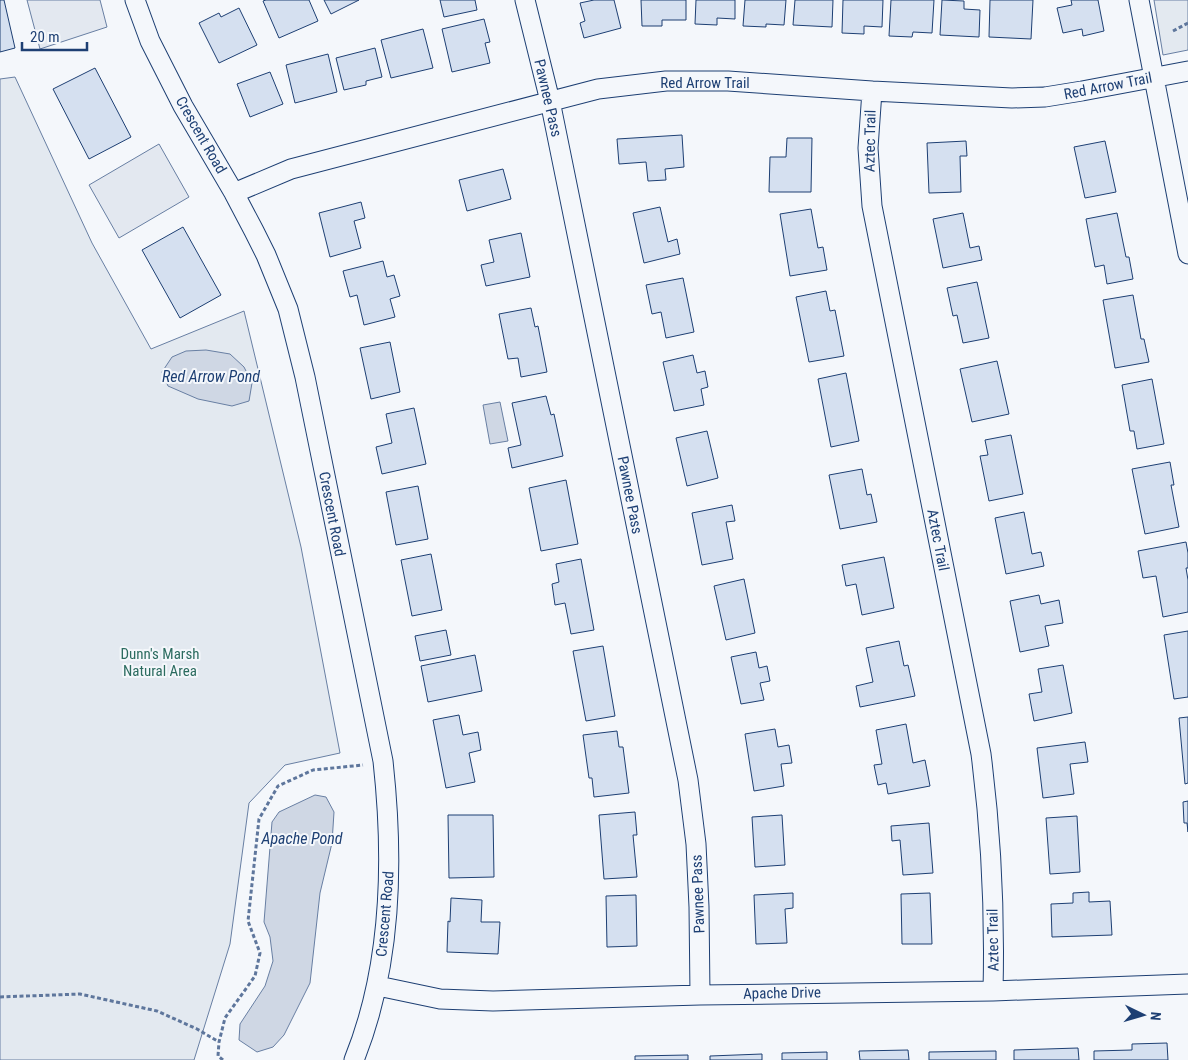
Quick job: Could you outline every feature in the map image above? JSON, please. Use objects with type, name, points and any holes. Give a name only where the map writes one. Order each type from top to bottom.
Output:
[{"type":"street","name":"Crescent Road","points":[[135,0],[158,58],[183,106],[234,193],[266,255],[288,309],[304,377],[383,761],[389,837],[389,886],[378,986],[354,1060]]},
{"type":"street","name":"Pawnee Pass","points":[[525,0],[550,101],[688,780],[696,844],[700,995]]},
{"type":"street","points":[[1139,0],[1188,254]]},
{"type":"street","name":"Red Arrow Trail","points":[[234,193],[291,169],[598,89],[666,81],[728,81],[872,91],[1012,98],[1045,97],[1188,70]]},
{"type":"street","name":"Aztec Trail","points":[[872,91],[868,148],[872,206],[981,754],[989,824],[994,944],[993,990]]},
{"type":"street","name":"Apache Drive","points":[[378,986],[440,999],[493,1001],[1188,984]]},
{"type":"path","points":[[1173,31],[1188,23]]},
{"type":"path","points":[[223,1060],[218,1056],[219,1042],[225,1018],[255,976],[260,953],[248,921],[259,819],[278,786],[313,770],[354,767],[383,761]]},
{"type":"path","points":[[0,997],[80,994],[157,1012],[219,1042]]},
{"type":"green space","points":[[1154,0],[1188,0],[1188,50],[1163,55]]},
{"type":"green space","name":"Dunn's Marsh Natural Area","points":[[15,77],[92,243],[151,349],[244,311],[301,547],[340,753],[285,765],[249,803],[230,944],[194,1060],[0,1060],[0,79]]},
{"type":"shaded area","points":[[27,0],[100,0],[107,27],[40,49]]},
{"type":"shaded area","points":[[159,144],[189,197],[119,238],[89,185]]},
{"type":"water","name":"Red Arrow Pond","points":[[206,350],[230,354],[244,367],[252,383],[249,401],[232,406],[198,399],[168,386],[162,372],[172,357],[186,351]]},
{"type":"water","points":[[500,402],[508,441],[490,444],[483,405]]},
{"type":"water","name":"Apache Pond","points":[[315,795],[326,797],[334,812],[332,843],[320,893],[310,983],[284,1035],[273,1047],[257,1052],[239,1040],[240,1024],[265,986],[273,961],[270,937],[264,922],[272,822],[279,812]]},
{"type":"building","points":[[0,0],[4,0],[15,48],[0,52]]},
{"type":"building","points":[[309,0],[318,21],[279,38],[263,1]]},
{"type":"building","points":[[324,0],[359,0],[331,14]]},
{"type":"building","points":[[440,0],[475,0],[477,10],[444,17]]},
{"type":"building","points":[[594,0],[614,0],[621,28],[584,38],[580,23],[585,21],[580,3]]},
{"type":"building","points":[[641,0],[686,0],[686,20],[662,20],[662,26],[642,26]]},
{"type":"building","points":[[696,0],[735,0],[735,19],[717,18],[717,25],[695,24]]},
{"type":"building","points":[[745,0],[786,0],[784,25],[766,24],[766,27],[743,26]]},
{"type":"building","points":[[795,0],[833,0],[832,27],[793,25]]},
{"type":"building","points":[[843,0],[883,0],[882,27],[864,26],[864,34],[842,33]]},
{"type":"building","points":[[891,0],[934,0],[932,33],[913,32],[912,37],[889,36]]},
{"type":"building","points":[[942,0],[964,1],[964,9],[980,10],[979,37],[940,35]]},
{"type":"building","points":[[990,0],[1033,0],[1031,39],[989,37]]},
{"type":"building","points":[[1071,0],[1098,0],[1104,31],[1083,36],[1082,29],[1063,33],[1057,8],[1072,5]]},
{"type":"building","points":[[239,8],[257,45],[219,63],[199,23],[219,13],[221,17]]},
{"type":"building","points":[[484,19],[490,42],[485,43],[490,63],[452,72],[442,29]]},
{"type":"building","points":[[423,29],[433,68],[391,78],[381,40]]},
{"type":"building","points":[[375,48],[382,77],[366,81],[366,85],[344,90],[336,58]]},
{"type":"building","points":[[328,54],[337,92],[295,103],[286,65]]},
{"type":"building","points":[[95,68],[131,137],[89,159],[53,89]]},
{"type":"building","points":[[270,72],[283,104],[250,117],[237,84]]},
{"type":"building","points":[[682,135],[684,167],[665,169],[666,180],[648,181],[646,162],[619,164],[617,139]]},
{"type":"building","points":[[787,138],[812,138],[811,192],[769,192],[770,157],[786,157]]},
{"type":"building","points":[[966,141],[967,156],[960,156],[961,192],[929,193],[927,143]]},
{"type":"building","points":[[1105,141],[1116,192],[1085,198],[1074,147]]},
{"type":"building","points":[[503,169],[511,199],[467,211],[459,180]]},
{"type":"building","points":[[361,202],[365,218],[354,221],[361,248],[330,257],[319,213]]},
{"type":"building","points":[[660,207],[668,242],[677,239],[680,254],[644,263],[633,213]]},
{"type":"building","points":[[811,209],[818,248],[823,247],[827,270],[790,276],[780,214]]},
{"type":"building","points":[[963,213],[970,248],[979,246],[982,260],[943,268],[933,219]]},
{"type":"building","points":[[1117,213],[1126,257],[1129,257],[1133,279],[1107,284],[1104,265],[1095,267],[1086,219]]},
{"type":"building","points":[[183,227],[221,295],[180,318],[142,250]]},
{"type":"building","points":[[521,233],[530,277],[486,286],[481,265],[494,262],[489,240]]},
{"type":"building","points":[[383,261],[387,277],[394,275],[400,296],[390,299],[395,317],[364,325],[357,295],[350,297],[343,271]]},
{"type":"building","points":[[683,278],[694,332],[666,338],[661,312],[652,314],[646,285]]},
{"type":"building","points":[[977,282],[989,338],[963,343],[957,315],[953,316],[947,288]]},
{"type":"building","points":[[826,291],[830,311],[835,310],[844,356],[809,362],[796,297]]},
{"type":"building","points":[[1133,295],[1141,339],[1144,339],[1149,362],[1115,368],[1103,300]]},
{"type":"building","points":[[531,308],[535,327],[538,326],[547,372],[521,377],[518,358],[508,359],[499,314]]},
{"type":"building","points":[[390,342],[400,392],[371,399],[360,348]]},
{"type":"building","points":[[693,355],[697,373],[705,371],[708,387],[701,389],[704,405],[674,411],[663,362]]},
{"type":"building","points":[[997,361],[1009,414],[972,422],[960,369]]},
{"type":"building","points":[[846,373],[859,441],[831,447],[818,379]]},
{"type":"building","points":[[1152,379],[1164,444],[1137,449],[1134,431],[1130,431],[1122,385]]},
{"type":"building","points":[[546,396],[551,415],[554,414],[563,456],[512,468],[508,448],[521,445],[512,403]]},
{"type":"building","points":[[414,408],[426,464],[382,474],[376,447],[392,443],[386,414]]},
{"type":"building","points":[[707,431],[718,478],[687,486],[676,438]]},
{"type":"building","points":[[1011,435],[1023,494],[989,501],[980,456],[988,455],[985,440]]},
{"type":"building","points":[[1170,462],[1174,485],[1171,485],[1179,527],[1145,534],[1132,469]]},
{"type":"building","points":[[862,469],[867,495],[871,494],[877,522],[840,529],[829,475]]},
{"type":"building","points":[[566,480],[578,544],[541,551],[529,488]]},
{"type":"building","points":[[418,486],[428,539],[396,545],[386,492]]},
{"type":"building","points":[[732,505],[735,521],[726,522],[733,559],[702,565],[692,513]]},
{"type":"building","points":[[1024,512],[1032,554],[1041,552],[1044,566],[1006,574],[995,518]]},
{"type":"building","points":[[1186,542],[1188,553],[1188,568],[1186,568],[1188,612],[1163,617],[1156,576],[1143,578],[1138,551]]},
{"type":"building","points":[[431,554],[442,610],[412,616],[401,560]]},
{"type":"building","points":[[884,557],[894,608],[862,615],[856,584],[846,586],[842,565]]},
{"type":"building","points":[[581,559],[594,630],[571,634],[565,603],[555,605],[552,584],[559,582],[556,564]]},
{"type":"building","points":[[744,579],[755,633],[726,640],[714,586]]},
{"type":"building","points":[[1039,595],[1041,604],[1059,600],[1063,623],[1045,626],[1049,646],[1020,652],[1010,601]]},
{"type":"building","points":[[446,630],[451,655],[420,661],[415,636]]},
{"type":"building","points":[[1188,631],[1188,697],[1174,699],[1164,635]]},
{"type":"building","points":[[899,641],[904,666],[908,665],[915,696],[860,707],[856,686],[873,682],[866,648]]},
{"type":"building","points":[[603,646],[615,716],[586,721],[573,651]]},
{"type":"building","points":[[756,652],[759,668],[767,666],[770,681],[760,683],[764,700],[741,704],[731,657]]},
{"type":"building","points":[[475,655],[482,691],[428,702],[421,666]]},
{"type":"building","points":[[1063,665],[1072,713],[1034,721],[1029,694],[1042,692],[1038,669]]},
{"type":"building","points":[[459,715],[463,735],[478,732],[481,750],[469,753],[475,782],[446,788],[433,720]]},
{"type":"building","points":[[1188,717],[1188,783],[1185,784],[1179,718]]},
{"type":"building","points":[[906,724],[913,763],[925,760],[930,786],[888,794],[886,783],[878,785],[874,765],[882,764],[876,730]]},
{"type":"building","points":[[775,729],[778,747],[789,745],[792,763],[781,764],[784,786],[754,791],[745,734]]},
{"type":"building","points":[[617,731],[619,747],[623,747],[629,793],[594,797],[592,778],[589,778],[583,735]]},
{"type":"building","points":[[1085,742],[1088,762],[1070,764],[1074,794],[1043,798],[1037,748]]},
{"type":"building","points":[[1188,801],[1188,832],[1187,823],[1184,823],[1183,802]]},
{"type":"building","points":[[635,812],[637,835],[633,835],[637,877],[604,879],[599,815]]},
{"type":"building","points":[[448,815],[493,815],[494,877],[449,878]]},
{"type":"building","points":[[782,815],[785,865],[755,867],[752,817]]},
{"type":"building","points":[[1077,816],[1080,872],[1050,874],[1046,818]]},
{"type":"building","points":[[929,823],[933,873],[903,875],[900,840],[892,841],[891,826]]},
{"type":"building","points":[[1089,892],[1089,902],[1110,901],[1112,935],[1052,937],[1051,904],[1073,903],[1073,893]]},
{"type":"building","points":[[793,893],[793,908],[785,909],[787,943],[756,944],[754,895]]},
{"type":"building","points":[[930,893],[932,944],[902,944],[901,894]]},
{"type":"building","points":[[636,895],[637,946],[607,947],[606,896]]},
{"type":"building","points":[[451,898],[482,900],[481,922],[500,922],[498,954],[447,952]]},
{"type":"building","points":[[1167,1043],[1168,1060],[1094,1060],[1094,1051],[1132,1050],[1132,1044]]},
{"type":"building","points":[[1078,1048],[1079,1060],[1014,1060],[1014,1050]]},
{"type":"building","points":[[908,1050],[909,1060],[860,1060],[859,1051]]},
{"type":"building","points":[[996,1051],[996,1060],[929,1060],[929,1052]]},
{"type":"building","points":[[827,1052],[827,1060],[782,1060],[782,1053]]},
{"type":"building","points":[[762,1054],[762,1060],[710,1060],[710,1056]]},
{"type":"building","points":[[688,1055],[688,1060],[635,1060],[635,1056]]}]
